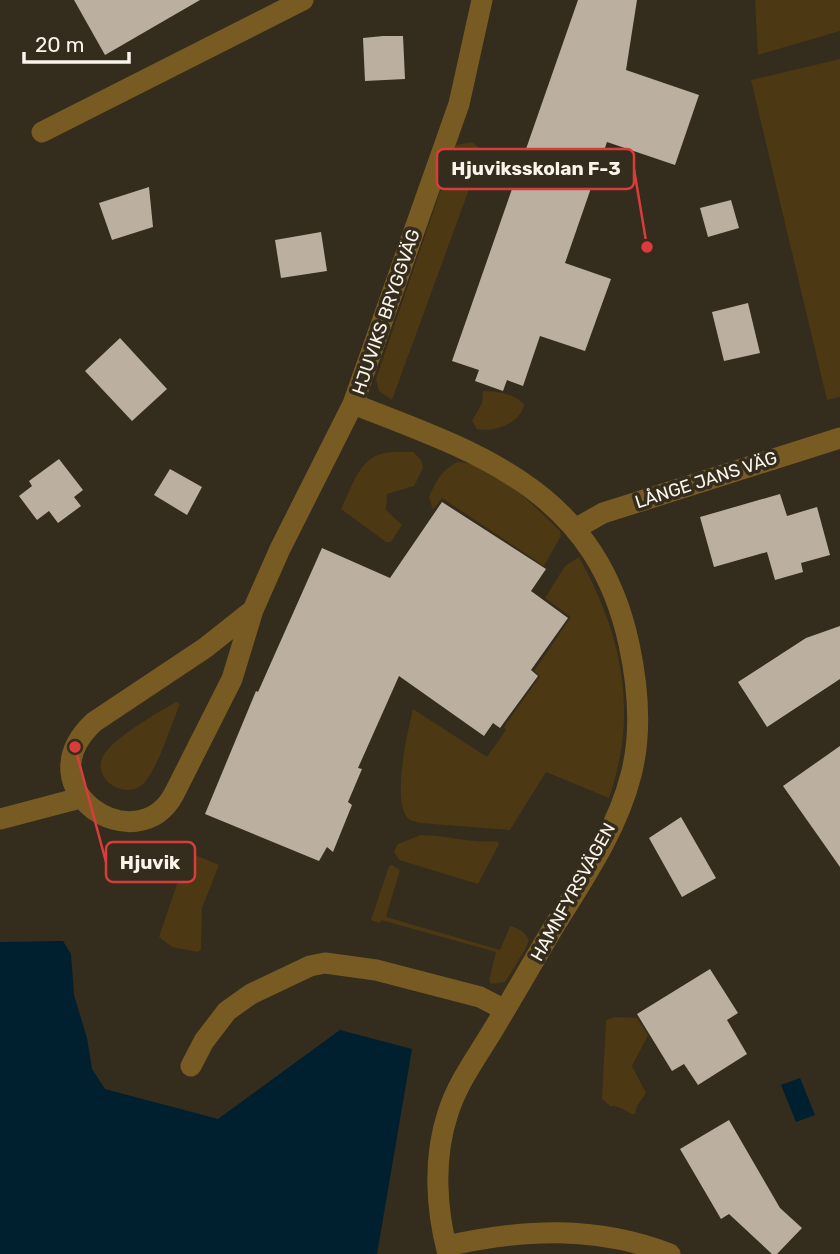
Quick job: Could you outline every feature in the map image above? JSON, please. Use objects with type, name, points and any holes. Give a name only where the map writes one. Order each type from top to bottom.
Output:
[{"type":"street","points":[[42,132],[303,0]]},
{"type":"street","name":"HJUVIKS BRYGGVÄG","points":[[253,610],[205,648],[94,722],[82,734],[75,747],[71,774],[80,798],[98,814],[123,821],[143,819],[157,814],[165,807],[232,679],[253,610],[285,539],[353,404],[459,104],[482,0]]},
{"type":"street","name":"HAMNFYRSVÄGEN","points":[[353,404],[476,453],[546,498],[593,552],[606,578],[627,634],[636,684],[636,748],[631,775],[609,834],[452,1100],[443,1128],[438,1178],[439,1206],[447,1250]]},
{"type":"street","name":"LÅNGE JANS VÄG","points":[[575,529],[603,513],[840,438]]},
{"type":"street","points":[[0,819],[80,798]]},
{"type":"street","points":[[191,1066],[204,1041],[227,1012],[251,994],[310,965],[325,963],[376,970],[480,997],[505,1010]]},
{"type":"street","points":[[447,1250],[511,1233],[559,1232],[610,1238],[670,1254]]},
{"type":"shaded area","points":[[755,0],[840,0],[840,31],[758,55]]},
{"type":"shaded area","points":[[840,59],[840,397],[827,400],[751,80]]},
{"type":"shaded area","points":[[472,142],[483,151],[392,400],[379,391],[376,379],[456,145]]},
{"type":"shaded area","points":[[483,391],[511,395],[524,404],[522,411],[506,425],[477,429],[472,421],[482,403]]},
{"type":"shaded area","points":[[413,452],[421,460],[423,468],[414,486],[387,494],[386,510],[402,525],[391,542],[386,542],[341,509],[354,480],[365,464],[380,454]]},
{"type":"shaded area","points":[[457,462],[485,469],[499,478],[560,531],[561,536],[544,566],[442,498],[433,510],[429,497],[434,486],[443,473]]},
{"type":"shaded area","points":[[579,557],[606,615],[621,674],[623,735],[609,798],[546,772],[510,830],[410,820],[404,812],[401,800],[401,784],[413,709],[487,757],[506,730],[504,727],[540,676],[534,671],[571,617],[545,598],[565,566]]},
{"type":"shaded area","points":[[176,702],[180,704],[155,766],[145,782],[130,790],[113,786],[102,773],[103,756],[108,749],[136,726]]},
{"type":"shaded area","points":[[421,835],[497,841],[499,844],[478,884],[399,860],[394,852],[398,844]]},
{"type":"shaded area","points":[[188,852],[219,865],[202,908],[201,949],[198,952],[172,947],[159,937]]},
{"type":"shaded area","points":[[389,866],[400,870],[386,917],[500,950],[510,926],[524,933],[529,940],[505,982],[491,984],[489,980],[496,952],[381,920],[380,923],[371,920]]},
{"type":"shaded area","points":[[615,1017],[637,1018],[648,1035],[632,1066],[646,1093],[635,1114],[610,1106],[602,1099],[606,1020]]},
{"type":"water","points":[[63,941],[71,954],[74,995],[87,1038],[92,1069],[105,1089],[218,1119],[340,1030],[412,1049],[377,1254],[0,1254],[0,942]]},
{"type":"water","points":[[800,1078],[815,1115],[796,1122],[781,1085]]},
{"type":"building","points":[[74,0],[200,0],[105,55]]},
{"type":"building","points":[[578,0],[637,0],[626,70],[699,95],[675,165],[607,142],[565,263],[611,279],[585,351],[540,336],[523,386],[507,380],[503,391],[475,381],[479,370],[452,361]]},
{"type":"building","points":[[403,36],[405,79],[365,81],[363,38]]},
{"type":"building","points":[[149,187],[153,227],[112,240],[99,203]]},
{"type":"building","points":[[731,200],[739,228],[708,237],[700,208]]},
{"type":"building","points":[[321,232],[327,271],[281,278],[275,240]]},
{"type":"building","points":[[748,303],[760,353],[724,361],[712,312]]},
{"type":"building","points":[[120,338],[167,389],[132,421],[85,371]]},
{"type":"building","points":[[59,459],[83,490],[74,497],[81,506],[58,523],[49,511],[37,520],[19,496],[32,486],[29,481]]},
{"type":"building","points":[[170,469],[202,487],[187,515],[154,495]]},
{"type":"building","points":[[780,494],[787,516],[817,507],[830,555],[801,563],[803,572],[775,580],[767,552],[714,567],[700,517]]},
{"type":"building","points":[[442,502],[546,569],[531,591],[568,618],[531,670],[538,676],[500,728],[493,723],[484,736],[399,676],[358,768],[362,769],[348,802],[352,805],[333,852],[327,847],[319,861],[205,814],[256,691],[258,692],[322,548],[390,578]]},
{"type":"building","points":[[840,626],[840,679],[767,727],[738,682],[806,638]]},
{"type":"building","points":[[840,746],[840,867],[783,786]]},
{"type":"building","points":[[681,817],[716,878],[682,897],[649,838]]},
{"type":"building","points":[[710,969],[738,1013],[727,1020],[747,1054],[698,1085],[684,1064],[672,1071],[637,1014]]},
{"type":"building","points":[[729,1120],[780,1208],[802,1228],[777,1254],[772,1254],[729,1214],[721,1219],[680,1149]]},
{"type":"place","name":"Hjuviksskolan F-3","points":[[647,247]]},
{"type":"place","name":"Hjuvik","points":[[75,747]]}]
